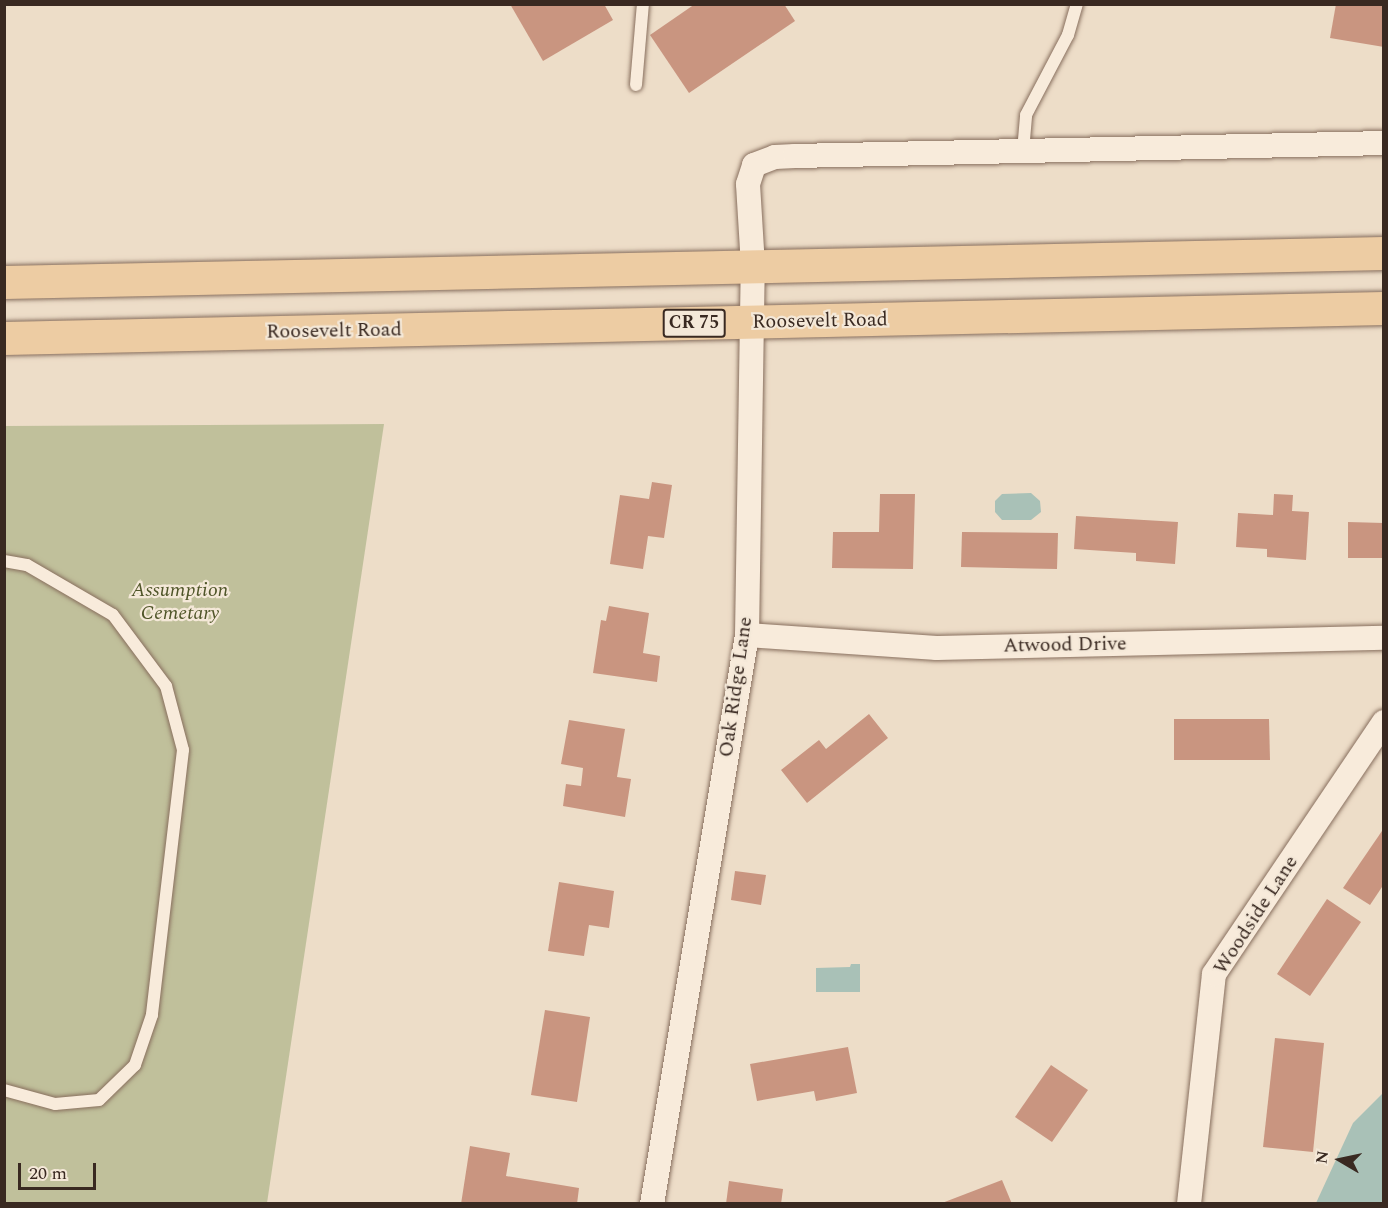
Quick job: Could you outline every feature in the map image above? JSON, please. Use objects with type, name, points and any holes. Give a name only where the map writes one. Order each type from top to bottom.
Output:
[{"type":"main road","points":[[4,282],[1383,253]]},
{"type":"main road","name":"Roosevelt Road","points":[[4,338],[1383,308]]},
{"type":"street","points":[[1023,151],[1383,143]]},
{"type":"street","name":"Oak Ridge Lane","points":[[652,1203],[747,635],[753,266],[748,184],[754,165],[775,157],[1023,151]]},
{"type":"street","name":"Atwood Drive","points":[[747,635],[937,648],[1383,638]]},
{"type":"street","name":"Woodside Lane","points":[[1189,1203],[1214,974],[1383,722]]},
{"type":"lane","points":[[636,85],[643,4]]},
{"type":"lane","points":[[1023,151],[1026,115],[1068,35],[1077,4]]},
{"type":"lane","points":[[4,561],[27,565],[113,615],[165,686],[183,750],[152,1015],[135,1065],[99,1100],[55,1104],[4,1090]]},
{"type":"green space","name":"Assumption Cemetary","points":[[384,424],[267,1203],[5,1203],[4,426]]},
{"type":"shaded area","points":[[1031,493],[1040,501],[1041,512],[1031,520],[1002,520],[995,512],[995,501],[1002,494]]},
{"type":"shaded area","points":[[851,964],[860,964],[860,992],[816,992],[816,968],[850,967]]},
{"type":"shaded area","points":[[1383,1093],[1383,1203],[1316,1203],[1353,1123]]},
{"type":"building","points":[[510,4],[604,4],[613,20],[543,61]]},
{"type":"building","points":[[695,4],[784,4],[795,21],[689,93],[650,35]]},
{"type":"building","points":[[1336,4],[1384,4],[1384,47],[1330,38]]},
{"type":"building","points":[[652,482],[672,485],[664,538],[648,536],[643,569],[610,564],[620,495],[649,499]]},
{"type":"building","points":[[880,494],[915,494],[913,569],[832,568],[833,532],[879,532]]},
{"type":"building","points":[[1274,494],[1293,495],[1292,511],[1309,512],[1306,560],[1267,557],[1267,549],[1236,547],[1238,513],[1273,515]]},
{"type":"building","points":[[1076,516],[1178,522],[1175,564],[1136,561],[1136,553],[1074,549]]},
{"type":"building","points":[[1348,522],[1384,523],[1384,558],[1348,558]]},
{"type":"building","points":[[962,532],[1058,533],[1057,569],[961,567]]},
{"type":"building","points":[[609,606],[649,613],[643,653],[660,656],[657,682],[593,673],[601,620],[606,621]]},
{"type":"building","points":[[869,714],[888,738],[807,803],[781,770],[819,740],[826,749]]},
{"type":"building","points":[[1174,719],[1269,719],[1270,760],[1174,760]]},
{"type":"building","points":[[569,720],[625,729],[617,777],[631,779],[625,817],[563,806],[566,784],[581,786],[583,768],[561,764]]},
{"type":"building","points":[[1384,828],[1384,884],[1370,905],[1343,888]]},
{"type":"building","points":[[735,871],[766,875],[761,905],[731,900]]},
{"type":"building","points":[[559,882],[614,891],[609,928],[589,925],[584,956],[548,951]]},
{"type":"building","points":[[1327,899],[1361,922],[1310,996],[1277,974]]},
{"type":"building","points":[[545,1010],[590,1017],[577,1102],[531,1095]]},
{"type":"building","points":[[1275,1038],[1324,1043],[1313,1152],[1263,1147]]},
{"type":"building","points":[[848,1047],[857,1093],[816,1101],[814,1091],[757,1101],[750,1064]]},
{"type":"building","points":[[1051,1065],[1088,1090],[1052,1142],[1015,1117]]},
{"type":"building","points":[[470,1146],[510,1153],[506,1176],[579,1188],[577,1204],[461,1204]]},
{"type":"building","points":[[1002,1180],[1012,1204],[942,1204],[942,1203]]},
{"type":"building","points":[[729,1181],[783,1189],[781,1204],[726,1204]]}]
